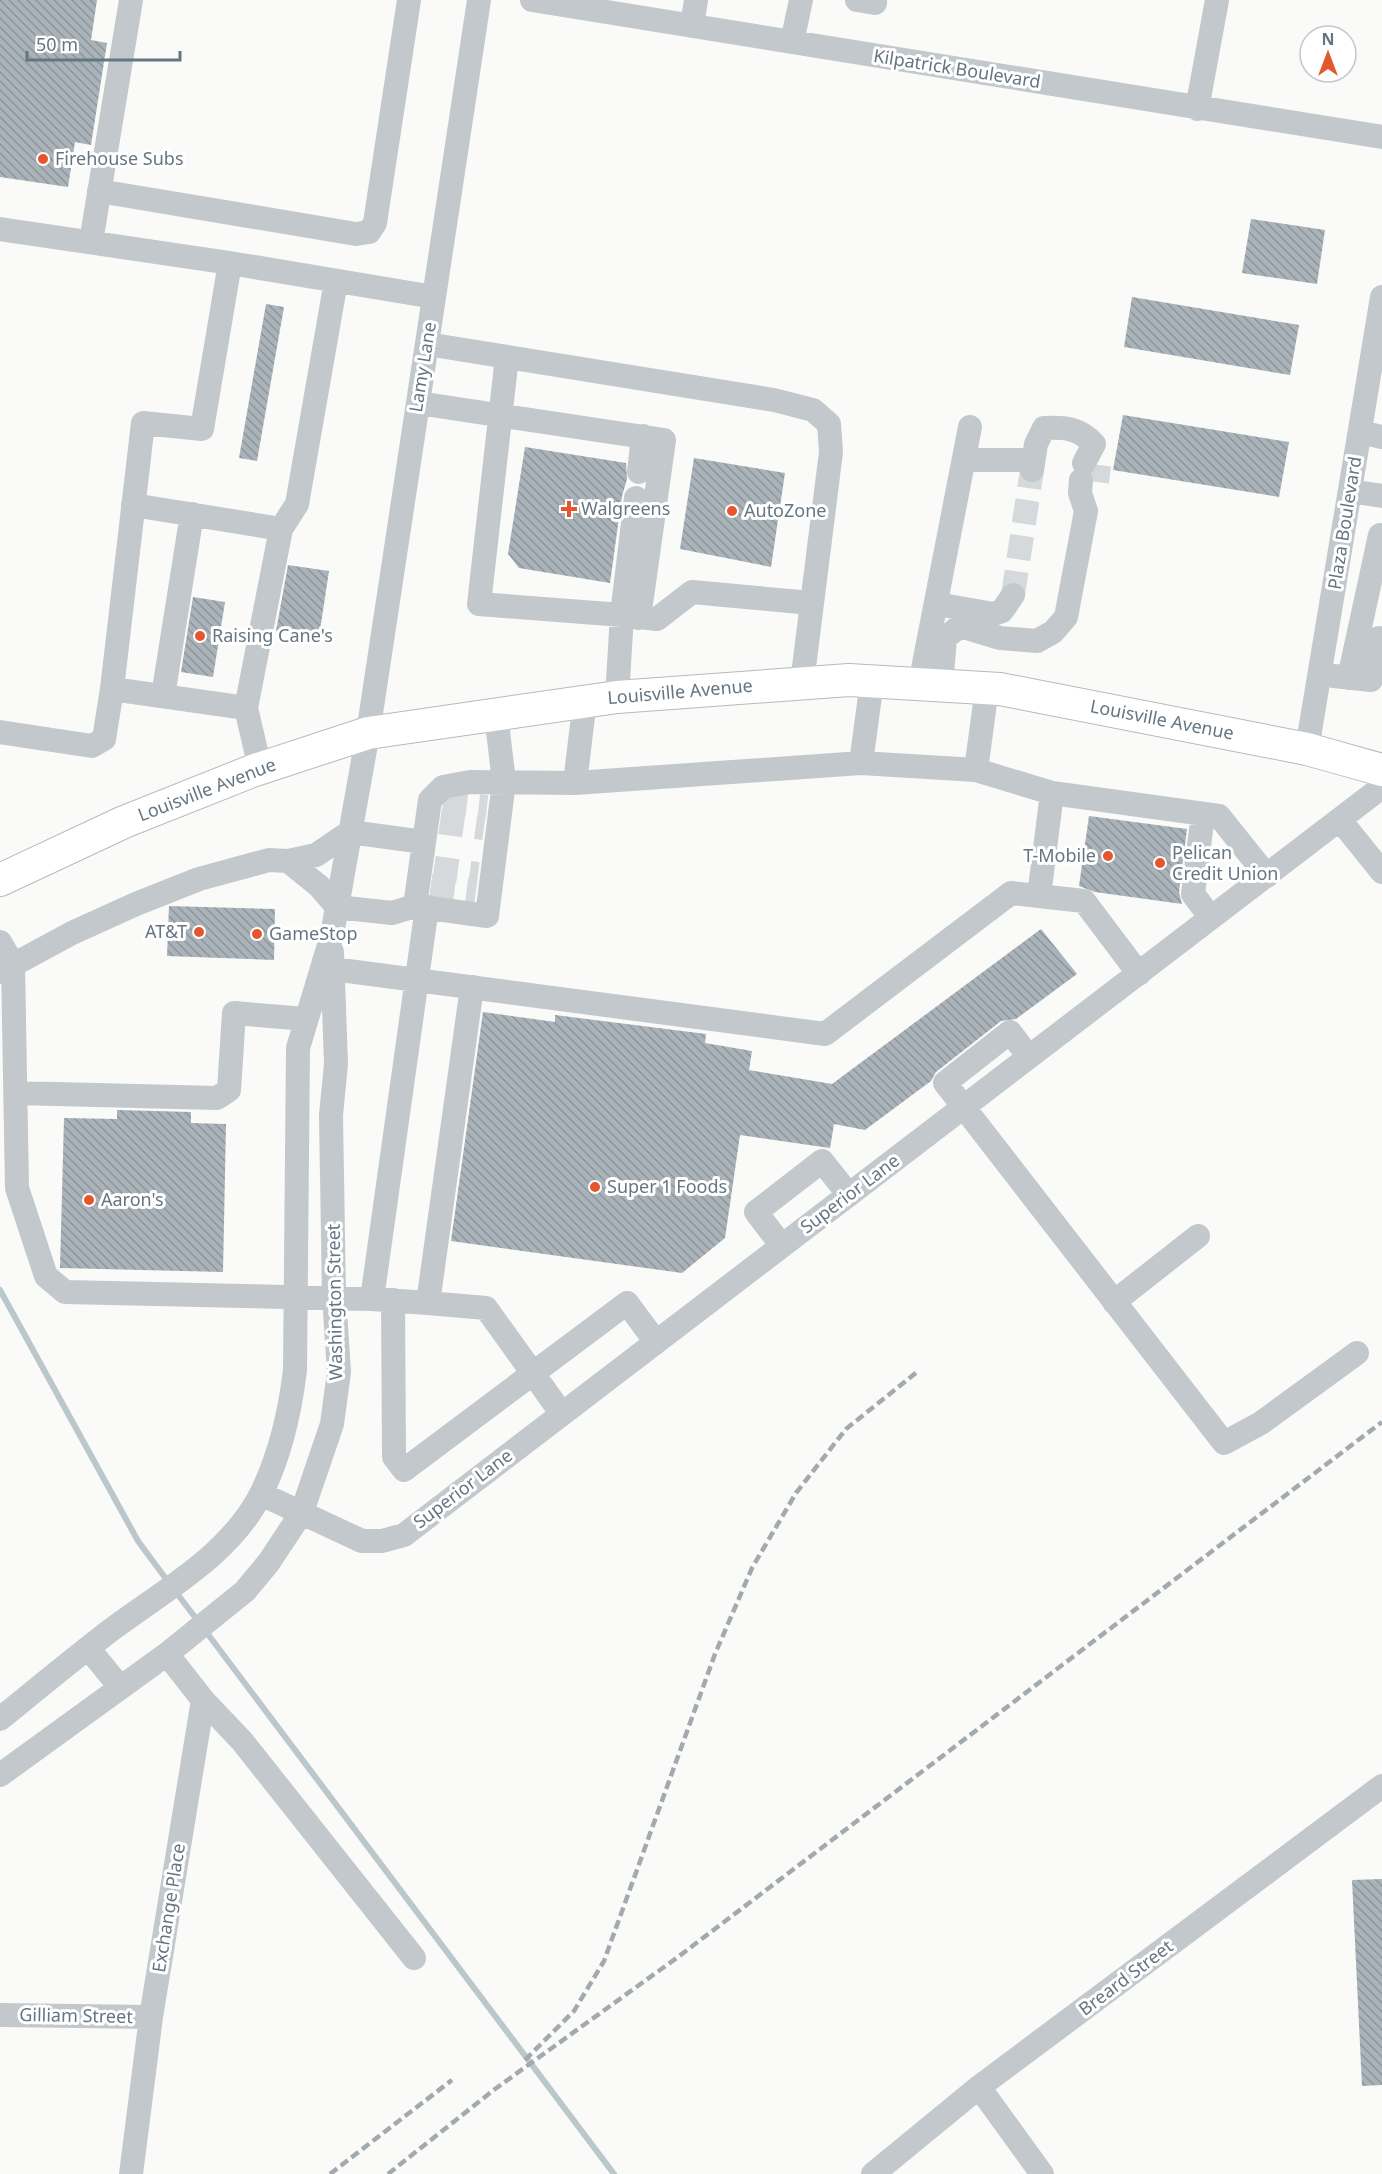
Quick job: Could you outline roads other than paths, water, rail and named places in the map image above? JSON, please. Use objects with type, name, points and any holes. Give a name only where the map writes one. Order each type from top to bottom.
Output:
[{"type":"main road","name":"Louisville Avenue","points":[[0,880],[124,822],[260,768],[368,733],[617,697],[802,683],[872,681],[987,688],[1307,748],[1382,770]]},
{"type":"street","points":[[91,242],[131,0]]},
{"type":"street","points":[[99,191],[356,234],[369,232],[375,223],[409,0]]},
{"type":"street","name":"Lamy Lane","points":[[368,733],[479,0]]},
{"type":"street","name":"Kilpatrick Boulevard","points":[[532,0],[558,2],[1197,109],[1382,137]]},
{"type":"street","points":[[692,26],[696,0]]},
{"type":"street","points":[[792,42],[801,0]]},
{"type":"street","points":[[857,0],[875,3],[875,0]]},
{"type":"street","points":[[1197,109],[1217,0]]},
{"type":"street","points":[[0,229],[230,263],[434,297]]},
{"type":"street","points":[[0,732],[92,746],[104,739],[112,690],[143,423],[202,429],[230,263]]},
{"type":"street","points":[[260,768],[246,708],[281,529],[297,504],[336,281]]},
{"type":"street","name":"Plaza Boulevard","points":[[1307,748],[1350,491],[1371,435],[1382,297]]},
{"type":"street","points":[[427,344],[774,400],[813,410],[829,424],[832,438],[802,683]]},
{"type":"street","points":[[507,357],[479,604],[657,618],[692,592],[811,603]]},
{"type":"street","points":[[418,403],[664,440],[617,697]]},
{"type":"street","points":[[931,685],[937,604],[970,427]]},
{"type":"street","points":[[931,685],[945,638],[960,626],[1000,638],[1037,641],[1060,625],[1066,617],[1086,511],[1080,493],[1091,467],[1085,435],[1066,427],[1044,428],[1036,444],[1033,465],[964,460]]},
{"type":"street","points":[[639,472],[643,436]]},
{"type":"street","points":[[1350,491],[1381,491]]},
{"type":"street","points":[[631,617],[636,498]]},
{"type":"street","points":[[133,505],[281,529]]},
{"type":"street","points":[[163,696],[192,514]]},
{"type":"street","points":[[1344,527],[1381,536],[1349,678]]},
{"type":"street","points":[[937,604],[993,614],[1002,611],[1012,595]]},
{"type":"street","points":[[1320,674],[1371,680],[1379,638]]},
{"type":"street","points":[[861,764],[872,681]]},
{"type":"street","points":[[976,770],[987,688]]},
{"type":"street","points":[[112,690],[246,708]]},
{"type":"street","points":[[575,783],[585,700]]},
{"type":"street","points":[[425,886],[487,916],[484,884],[492,818],[504,782],[496,714]]},
{"type":"street","name":"Washington Street","points":[[0,1719],[88,1648],[216,1552],[261,1494],[278,1453],[289,1415],[296,1370],[298,1048],[332,935],[368,733]]},
{"type":"street","points":[[656,1342],[627,1303],[404,1470],[394,1457],[383,1299],[418,980],[433,817],[443,787],[470,782],[575,783],[861,764],[976,770],[1053,793],[1219,816],[1267,876]]},
{"type":"street","name":"Superior Lane","points":[[261,1494],[362,1541],[382,1541],[404,1535],[1382,787]]},
{"type":"street","points":[[1039,896],[1053,793]]},
{"type":"street","points":[[1203,814],[1193,894],[1211,918]]},
{"type":"street","points":[[7,968],[72,933],[199,879],[269,860],[288,861],[316,855],[350,832],[433,817]]},
{"type":"street","points":[[1340,820],[1382,872]]},
{"type":"street","points":[[288,861],[319,886],[337,907],[392,913],[425,886]]},
{"type":"street","points":[[333,969],[825,1034],[1011,893],[1084,901],[1139,974]]},
{"type":"street","name":"Washington Street","points":[[0,1775],[172,1649],[244,1591],[269,1562],[302,1512],[332,1424],[339,1372],[334,1296],[331,1115],[336,1064],[332,935]]},
{"type":"street","points":[[0,942],[7,968],[16,1093],[17,1188]]},
{"type":"street","points":[[428,1303],[472,987]]},
{"type":"street","points":[[16,1093],[218,1098],[229,1090],[234,1013],[306,1019]]},
{"type":"street","points":[[963,1108],[1224,1443],[1261,1423],[1356,1353]]},
{"type":"street","points":[[0,1157],[17,1188],[46,1276],[65,1292],[296,1299],[334,1296],[486,1308],[562,1414]]},
{"type":"street","points":[[782,1246],[756,1212],[822,1161],[849,1195]]},
{"type":"street","points":[[1114,1302],[1198,1236]]},
{"type":"street","points":[[88,1648],[120,1687]]},
{"type":"street","points":[[172,1649],[203,1700],[242,1741],[414,1958]]},
{"type":"street","name":"Exchange Place","points":[[131,2174],[151,2017],[203,1700]]},
{"type":"street","name":"Breard Street","points":[[873,2174],[980,2087],[1382,1786]]},
{"type":"street","name":"Gilliam Street","points":[[0,2015],[151,2017]]},
{"type":"street","points":[[980,2087],[1042,2174]]},
{"type":"waterway","points":[[0,1290],[138,1541],[169,1583]]},
{"type":"waterway","points":[[175,1591],[198,1621]]},
{"type":"waterway","points":[[204,1629],[614,2174]]},
{"type":"tunnel","points":[[1097,482],[1099,465]]},
{"type":"tunnel","points":[[1013,595],[1032,470]]},
{"type":"tunnel","points":[[443,802],[487,807]]},
{"type":"tunnel","points":[[440,822],[484,828]]},
{"type":"tunnel","points":[[434,868],[478,874]]},
{"type":"tunnel","points":[[431,885],[476,891]]},
{"type":"railway","points":[[525,2060],[574,2011],[604,1961],[715,1654],[752,1568],[796,1493],[846,1429],[917,1372]]},
{"type":"railway","points":[[388,2174],[495,2089],[678,1957],[1382,1422]]},
{"type":"railway","points":[[330,2174],[452,2080]]},
{"type":"place","name":"Firehouse Subs","points":[[43,159]]},
{"type":"place","name":"Walgreens","points":[[569,509]]},
{"type":"place","name":"AutoZone","points":[[732,511]]},
{"type":"place","name":"Raising Cane's","points":[[200,636]]},
{"type":"place","name":"T-Mobile","points":[[1108,856]]},
{"type":"place","name":"Pelican Credit Union","points":[[1160,863]]},
{"type":"place","name":"AT&T","points":[[199,932]]},
{"type":"place","name":"GameStop","points":[[257,934]]},
{"type":"place","name":"Super 1 Foods","points":[[595,1187]]},
{"type":"place","name":"Aaron's","points":[[89,1200]]}]
